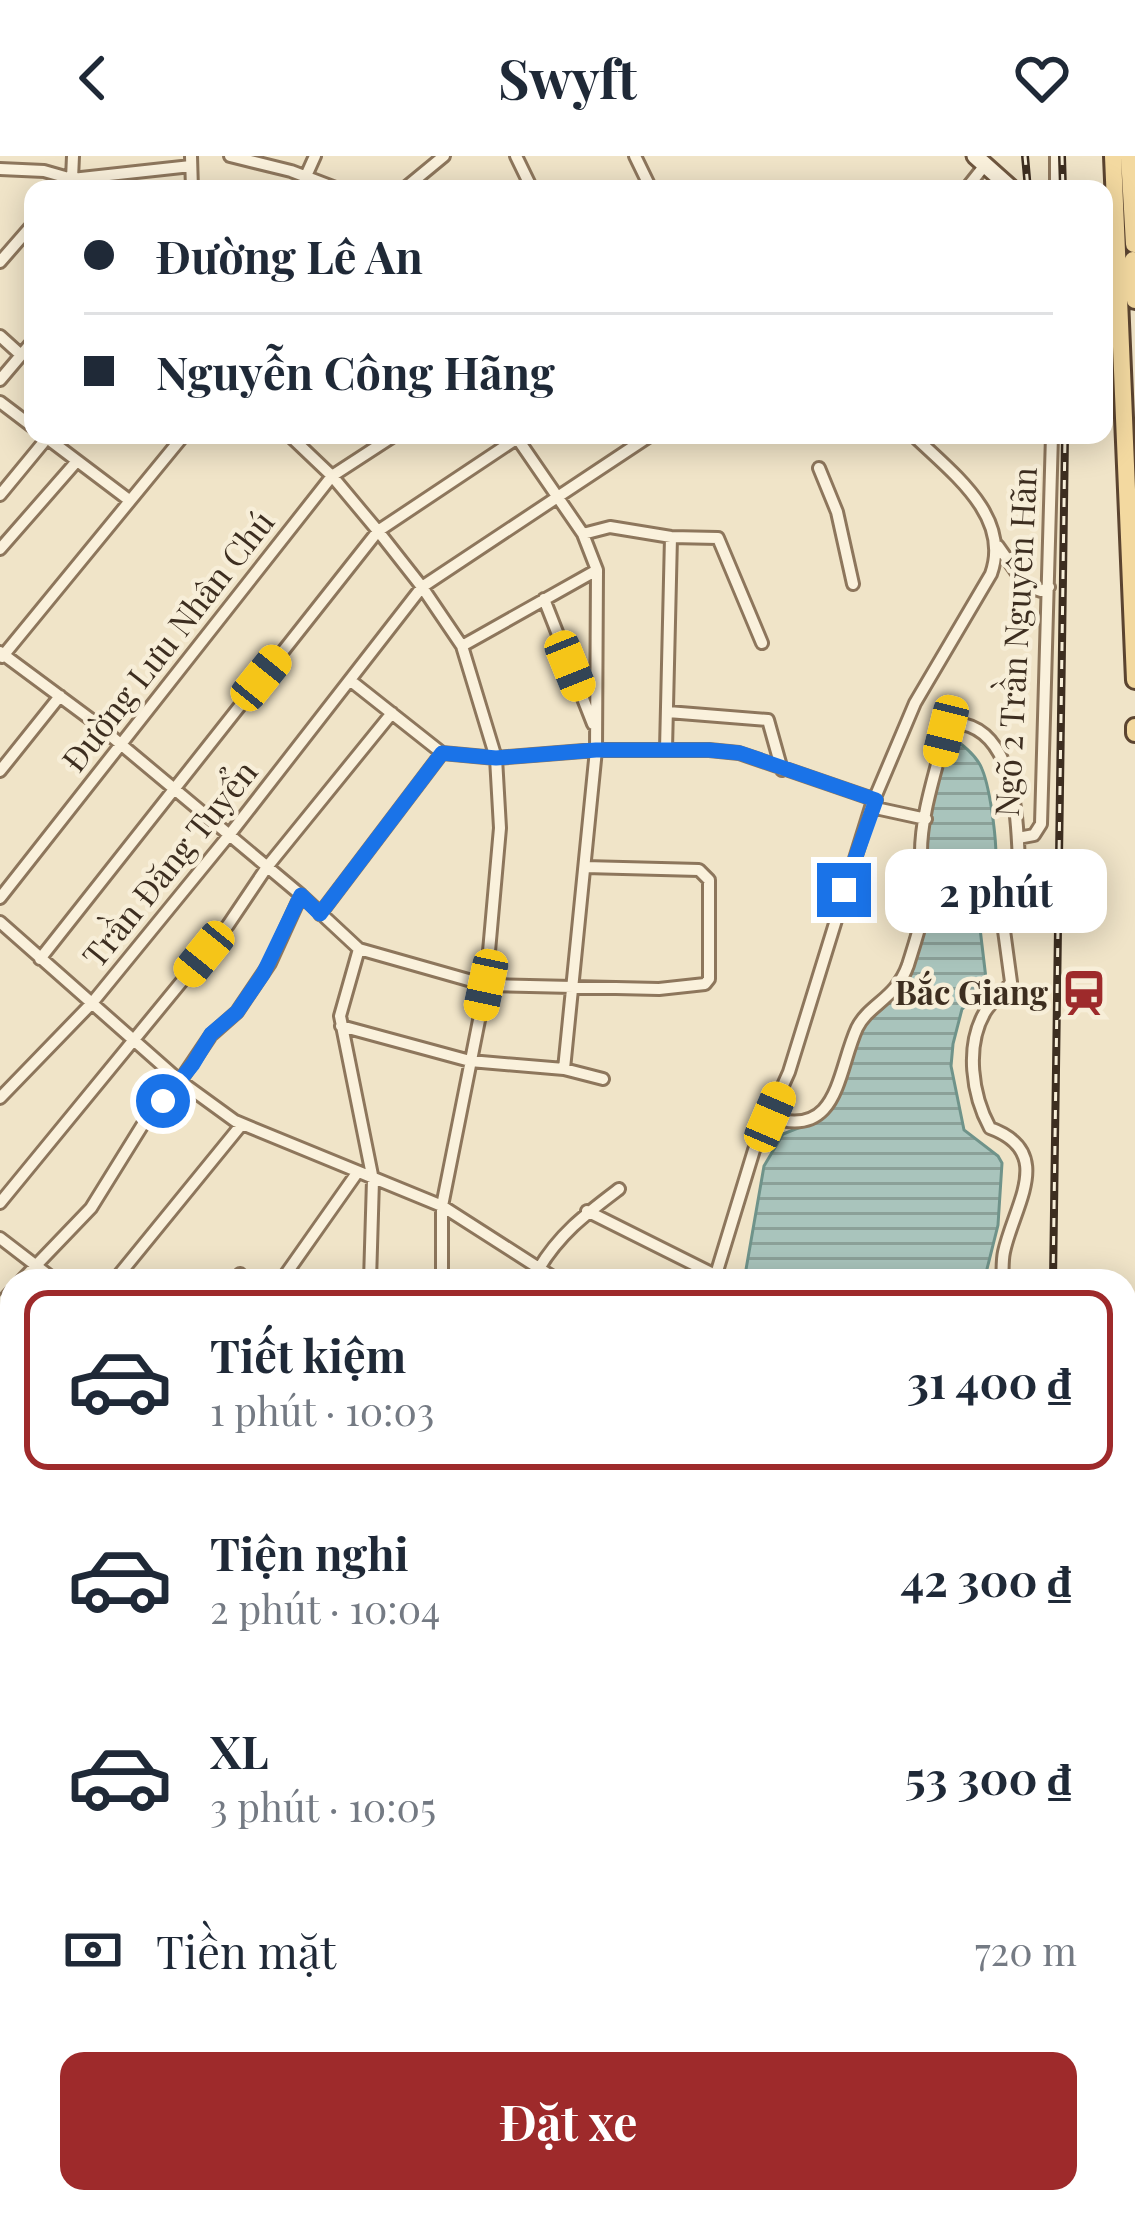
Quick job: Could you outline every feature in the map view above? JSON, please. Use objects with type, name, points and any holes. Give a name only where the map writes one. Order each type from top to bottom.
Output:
[{"type":"main road","points":[[1113,156],[1124,252],[1135,300]]},
{"type":"main road","points":[[1129,156],[1124,252],[1135,680]]},
{"type":"street","points":[[230,156],[316,180]]},
{"type":"street","points":[[306,176],[315,156]]},
{"type":"street","points":[[415,180],[444,156]]},
{"type":"street","points":[[89,180],[191,161]]},
{"type":"street","points":[[0,169],[44,171],[60,180]]},
{"type":"street","points":[[0,262],[24,234]]},
{"type":"street","points":[[0,337],[21,355]]},
{"type":"street","points":[[0,380],[24,352]]},
{"type":"street","points":[[0,403],[24,421]]},
{"type":"street","points":[[0,495],[39,444]]},
{"type":"street","points":[[56,444],[129,500]]},
{"type":"street","points":[[176,444],[1,656],[93,721],[301,895],[359,950],[486,985],[695,988],[709,979],[709,880],[704,874],[699,870],[585,867]]},
{"type":"street","points":[[298,444],[378,531],[461,646],[496,758],[500,828],[486,985],[442,1206],[442,1269]]},
{"type":"street","name":"Đường Lưu Nhân Chú","points":[[0,898],[332,476],[381,444]]},
{"type":"street","points":[[40,959],[378,531],[506,444]]},
{"type":"street","points":[[523,444],[583,534],[598,570],[596,750],[564,1069]]},
{"type":"street","name":"Trần Đăng Tuyển","points":[[0,1098],[92,1003],[230,835],[422,587],[638,444]]},
{"type":"street","points":[[719,1269],[747,1172],[788,1072],[874,804],[915,703],[998,556],[987,514],[921,444]]},
{"type":"street","name":"Ngõ 2 Trần Nguyên Hãn","points":[[1018,838],[1034,835],[1041,824],[1052,444]]},
{"type":"street","points":[[0,549],[77,460]]},
{"type":"street","points":[[819,468],[837,512],[853,584]]},
{"type":"street","points":[[583,534],[610,527],[671,537],[718,538],[762,643]]},
{"type":"street","points":[[666,749],[671,537]]},
{"type":"street","points":[[996,543],[1026,586],[1041,591],[1049,587]]},
{"type":"street","points":[[461,646],[598,570]]},
{"type":"street","points":[[544,599],[596,733]]},
{"type":"street","points":[[351,681],[442,753],[496,758],[596,750],[740,753],[926,819]]},
{"type":"street","points":[[0,771],[60,696]]},
{"type":"street","points":[[668,712],[768,720],[782,770]]},
{"type":"street","points":[[0,1203],[228,925],[267,867],[392,713]]},
{"type":"street","points":[[770,1117],[795,1123],[825,1110],[836,1092],[859,1024],[892,995],[907,968],[926,886],[921,857],[926,819],[946,731],[955,723],[970,724],[985,733],[1006,769],[1018,838],[1017,878],[1000,901],[1011,982],[981,1020],[972,1059],[980,1110],[990,1128],[1022,1146],[1026,1166],[1022,1204],[1004,1252],[1003,1269]]},
{"type":"street","points":[[320,914],[442,753]]},
{"type":"street","points":[[34,1267],[102,1194],[136,1134],[211,1034],[237,1012],[263,974],[301,895]]},
{"type":"street","points":[[0,922],[180,1081],[242,1124],[442,1206],[536,1269]]},
{"type":"street","points":[[359,950],[341,1026],[374,1180],[370,1269]]},
{"type":"street","points":[[341,1026],[470,1060],[564,1069],[603,1079]]},
{"type":"street","points":[[124,1269],[242,1124]]},
{"type":"street","points":[[289,1269],[356,1173]]},
{"type":"street","points":[[539,1269],[555,1241],[619,1189]]},
{"type":"street","points":[[587,1211],[699,1269]]},
{"type":"street","points":[[0,1238],[37,1269]]},
{"type":"water","points":[[948,737],[968,750],[982,769],[995,837],[994,873],[976,895],[987,987],[962,1009],[951,1066],[964,1130],[1002,1163],[998,1225],[987,1269],[746,1269],[764,1166],[783,1134],[816,1121],[858,1025],[894,994],[919,907],[922,885],[915,857],[917,836]]},
{"type":"railway","points":[[1025,156],[1027,180]]},
{"type":"railway","points":[[1062,156],[1063,180]]},
{"type":"railway","points":[[1053,1269],[1065,444]]},
{"type":"place","name":"Bắc Giang","points":[[1084,993]]},
{"type":"route","points":[[163,1101],[211,1034],[237,1012],[263,974],[301,895],[320,914],[442,753],[496,758],[596,750],[740,753],[876,800],[844,890]]}]
